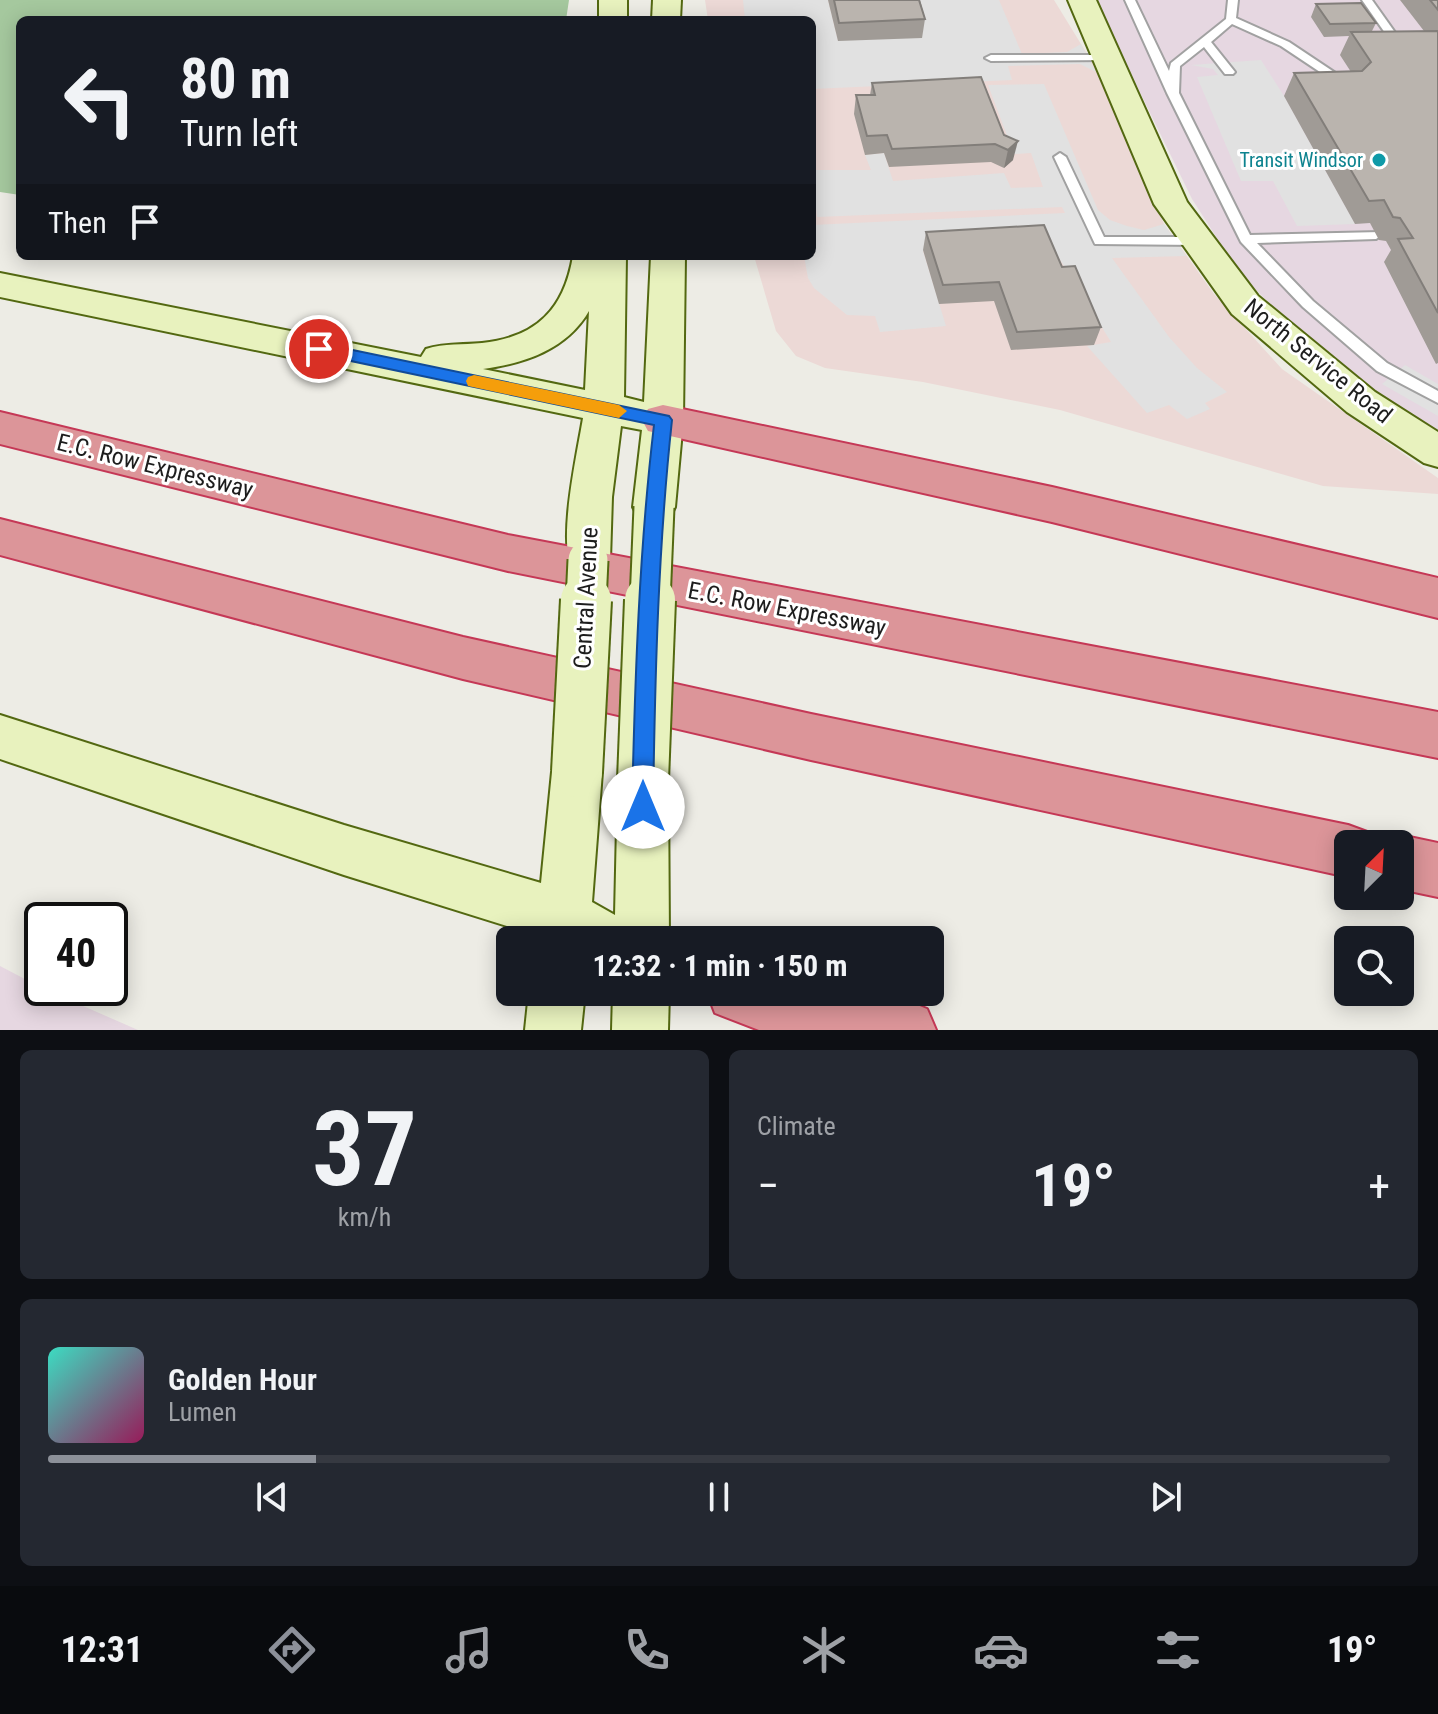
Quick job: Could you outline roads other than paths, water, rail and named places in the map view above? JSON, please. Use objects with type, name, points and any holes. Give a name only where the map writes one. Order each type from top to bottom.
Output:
[{"type":"highway","points":[[663,420],[961,482],[1208,539],[1438,598]]},
{"type":"highway","name":"E.C. Row Expressway","points":[[0,428],[508,553],[1438,735]]},
{"type":"highway","points":[[0,537],[463,658],[811,737],[1334,848]]},
{"type":"highway","points":[[1414,865],[1438,870]]},
{"type":"highway","points":[[783,1006],[906,1030]]},
{"type":"street","name":"North Service Road","points":[[1082,0],[1171,204],[1245,305],[1361,402],[1438,452]]},
{"type":"street","points":[[319,349],[361,348],[426,358],[488,358],[543,340],[567,318],[584,290],[589,260]]},
{"type":"street","name":"Central Avenue","points":[[578,926],[577,772],[591,497],[604,408],[609,260]]},
{"type":"street","points":[[642,926],[643,780],[654,507],[663,420],[668,260]]},
{"type":"street","points":[[0,285],[663,420]]},
{"type":"street","points":[[0,737],[344,850],[561,926]]},
{"type":"street","points":[[553,1030],[556,1006]]},
{"type":"street","points":[[640,1030],[641,1006]]},
{"type":"lane","points":[[1130,0],[1246,239],[1308,304],[1382,367],[1438,398]]},
{"type":"lane","points":[[1173,93],[1175,65],[1231,20],[1233,0]]},
{"type":"lane","points":[[1367,0],[1405,54]]},
{"type":"lane","points":[[1231,20],[1285,44],[1355,90]]},
{"type":"lane","points":[[1206,43],[1229,72]]},
{"type":"lane","points":[[1285,44],[1299,70]]},
{"type":"lane","points":[[991,58],[1107,58]]},
{"type":"lane","points":[[1060,157],[1100,241],[1198,241]]},
{"type":"lane","points":[[1246,239],[1376,235]]},
{"type":"place","name":"Transit Windsor","points":[[1379,160]]}]
